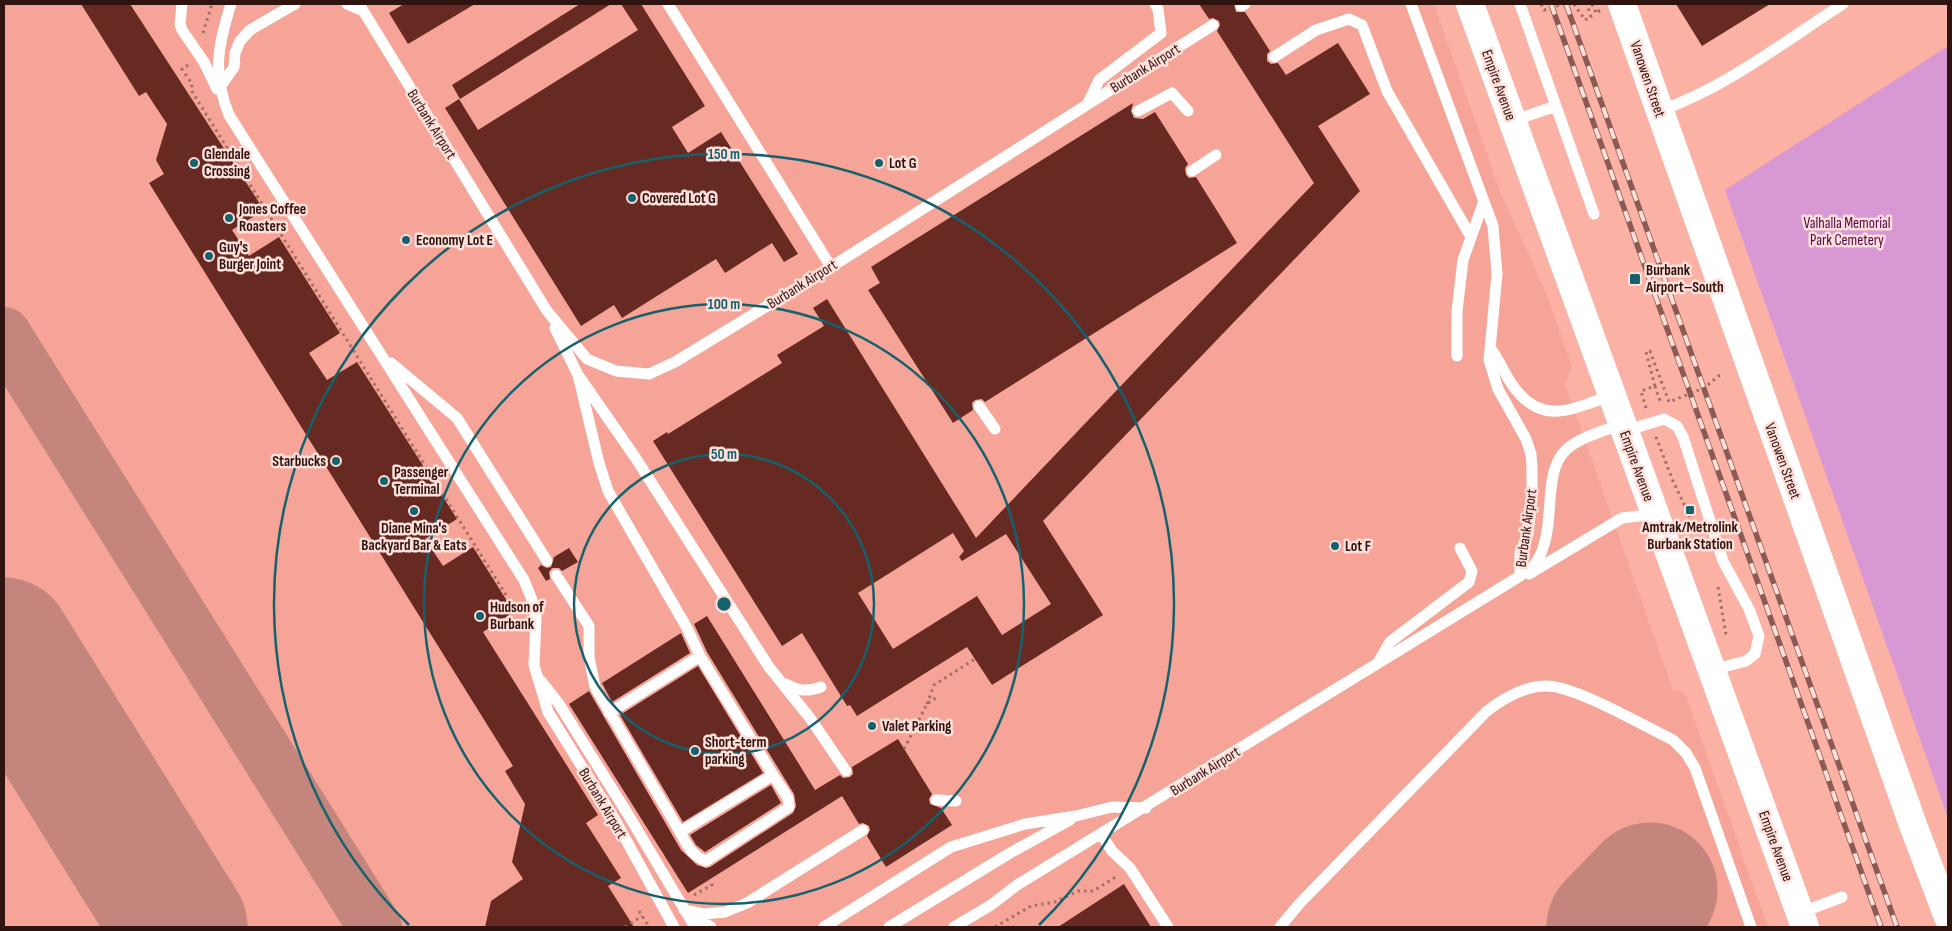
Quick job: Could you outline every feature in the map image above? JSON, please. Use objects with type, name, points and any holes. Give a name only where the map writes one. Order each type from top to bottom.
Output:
[{"type":"main road","name":"Empire Avenue","points":[[1470,4],[1803,920]]},
{"type":"main road","name":"Vanowen Street","points":[[1622,4],[1910,816],[1948,917]]},
{"type":"lane","points":[[182,4],[180,24],[182,30],[204,62],[224,102]]},
{"type":"lane","name":"Burbank Airport","points":[[231,4],[219,41],[217,68],[224,102],[237,130],[382,355],[530,593],[536,617],[534,654],[537,676],[548,712],[615,820],[674,927]]},
{"type":"lane","points":[[221,86],[234,67],[235,53],[240,41],[250,30],[295,4]]},
{"type":"lane","points":[[347,4],[359,6]]},
{"type":"lane","points":[[668,4],[831,266]]},
{"type":"lane","points":[[1088,103],[1099,80],[1161,33],[1158,9],[1155,4]]},
{"type":"lane","name":"Burbank Airport","points":[[954,927],[991,905],[1017,885],[1146,808],[1378,662],[1520,576],[1520,553],[1528,534],[1532,499],[1531,454],[1492,373],[1489,360],[1497,255],[1493,226],[1411,4]]},
{"type":"lane","points":[[1520,4],[1594,214]]},
{"type":"lane","points":[[1659,111],[1690,100],[1843,4]]},
{"type":"lane","name":"Burbank Airport","points":[[359,6],[547,311],[587,359],[616,371],[649,374],[674,362],[831,266],[1213,25]]},
{"type":"lane","points":[[1274,57],[1316,30],[1349,19],[1362,25],[1387,91],[1471,237]]},
{"type":"lane","points":[[1138,111],[1172,93],[1188,111]]},
{"type":"lane","points":[[1512,121],[1556,106]]},
{"type":"lane","points":[[1192,171],[1216,155]]},
{"type":"lane","points":[[1457,356],[1457,311],[1463,260],[1484,202]]},
{"type":"lane","points":[[547,311],[578,375],[636,457],[768,667],[810,718],[846,771]]},
{"type":"lane","points":[[1491,349],[1510,382],[1537,409],[1561,413],[1613,395]]},
{"type":"lane","points":[[382,355],[457,418],[547,562]]},
{"type":"lane","points":[[556,575],[589,626],[589,657],[595,688],[690,850],[698,858],[706,861],[789,807],[788,798],[700,656],[687,628],[608,492],[599,463],[578,375]]},
{"type":"lane","points":[[979,406],[995,429]]},
{"type":"lane","points":[[1520,576],[1535,564],[1543,548],[1551,509],[1553,472],[1558,459],[1567,450],[1579,441],[1623,428],[1664,420],[1677,426],[1683,437],[1723,562],[1749,609],[1759,636],[1755,654],[1746,662],[1712,670]]},
{"type":"lane","points":[[1520,576],[1534,573],[1622,518],[1655,514]]},
{"type":"lane","points":[[1378,662],[1390,642],[1468,582],[1472,571],[1460,548]]},
{"type":"lane","points":[[610,713],[700,656]]},
{"type":"lane","name":"Burbank Airport","points":[[537,676],[559,704],[695,927]]},
{"type":"lane","points":[[782,682],[797,690],[809,692],[821,687]]},
{"type":"lane","points":[[1280,927],[1300,903],[1487,711],[1504,698],[1525,690],[1546,686],[1571,691],[1673,740],[1686,753],[1695,768],[1751,927]]},
{"type":"lane","points":[[680,832],[773,775]]},
{"type":"lane","points":[[936,800],[956,801]]},
{"type":"lane","points":[[824,927],[951,846],[1025,824],[1076,816],[1112,807],[1146,808]]},
{"type":"lane","points":[[889,927],[1010,853],[1076,816]]},
{"type":"lane","points":[[684,910],[704,914],[725,912],[747,903],[864,830]]},
{"type":"lane","points":[[1101,834],[1112,850],[1130,868],[1168,927]]},
{"type":"lane","points":[[1803,920],[1842,897]]},
{"type":"lane","name":"Burbank Airport","points":[[684,910],[711,927]]},
{"type":"path","points":[[1541,4],[1544,10],[1563,4]]},
{"type":"path","points":[[1574,4],[1585,20],[1591,17],[1587,4]]},
{"type":"path","points":[[1592,4],[1596,13],[1599,12],[1597,4]]},
{"type":"path","points":[[1662,405],[1646,352],[1650,351],[1669,402],[1704,388],[1721,374]]},
{"type":"path","points":[[1648,417],[1641,391],[1655,386]]},
{"type":"path","points":[[904,749],[927,704],[934,685],[975,659]]},
{"type":"path","points":[[927,704],[937,698]]},
{"type":"path","points":[[995,927],[1031,906],[1055,902],[1078,891],[1093,891],[1130,868]]},
{"type":"path","points":[[691,897],[712,886],[708,880]]},
{"type":"path","points":[[639,911],[649,927]]},
{"type":"path","points":[[625,927],[642,916]]},
{"type":"shaded area","points":[[4,4],[1434,4],[1501,194],[1544,288],[1572,366],[1565,384],[1673,690],[1685,693],[1768,927],[4,927]]},
{"type":"green space","name":"Valhalla Memorial Park Cemetery","points":[[1948,46],[1948,818],[1725,190]]},
{"type":"building","name":"Passenger Terminal","points":[[81,4],[130,4],[264,210],[232,230],[249,256],[279,237],[340,333],[309,353],[327,380],[357,362],[457,519],[425,539],[443,566],[473,547],[514,612],[483,632],[598,815],[586,823],[621,878],[608,886],[634,927],[485,927],[491,901],[523,879],[512,862],[525,804],[505,771],[513,766],[149,183],[164,174],[156,160],[167,124],[146,92],[139,96]]},
{"type":"building","points":[[404,4],[475,4],[408,44],[389,13]]},
{"type":"building","points":[[580,4],[611,4],[460,99],[452,85]]},
{"type":"building","name":"Covered Lot G","points":[[621,4],[641,4],[705,106],[672,127],[688,153],[721,132],[798,254],[784,262],[772,243],[725,273],[716,259],[622,318],[614,305],[581,326],[445,108],[459,99],[478,130],[638,30]]},
{"type":"building","points":[[1199,4],[1234,4],[1236,12],[1245,12],[1270,51],[1267,54],[1267,61],[1271,64],[1278,63],[1286,75],[1338,43],[1370,94],[1318,126],[1360,191],[1043,521],[1103,615],[992,685],[967,647],[857,716],[850,705],[847,706],[802,633],[782,646],[653,441],[667,432],[668,434],[782,363],[777,355],[824,326],[813,308],[827,299],[976,538],[1314,183],[1217,31],[1220,25],[1219,21],[1213,18],[1209,19]],"holes":[[[953,533],[964,551],[959,557],[962,561],[1006,534],[1051,604],[1002,635],[977,596],[893,649],[858,593]]]},
{"type":"building","points":[[1676,4],[1770,4],[1702,46]]},
{"type":"building","points":[[1133,103],[1131,111],[1134,118],[1143,119],[1155,112],[1188,164],[1185,168],[1186,175],[1189,178],[1196,177],[1237,243],[985,402],[982,399],[975,400],[972,403],[973,410],[953,423],[868,290],[880,283],[871,267]]},
{"type":"building","points":[[569,548],[578,562],[562,571],[559,568],[552,568],[549,572],[550,579],[546,581],[538,568],[541,565],[547,568],[551,567],[554,557]]},
{"type":"building","points":[[707,616],[815,790],[840,775],[843,778],[850,777],[853,774],[852,767],[898,739],[932,794],[929,799],[930,804],[941,808],[952,825],[886,867],[867,836],[870,830],[869,826],[863,823],[859,824],[842,796],[688,893],[569,704],[589,691],[681,850],[697,865],[706,868],[710,867],[793,813],[796,806],[794,794],[707,652],[694,624]]},
{"type":"building","points":[[681,633],[690,653],[612,702],[602,683]]},
{"type":"building","points":[[698,666],[763,773],[683,822],[620,715]]},
{"type":"building","points":[[771,785],[781,803],[705,852],[696,845],[690,835]]},
{"type":"building","points":[[1124,884],[1151,927],[1058,927]]},
{"type":"taxiway","points":[[4,334],[375,927]]},
{"type":"taxiway","points":[[4,678],[23,691],[62,737]]},
{"type":"runway","points":[[4,645],[180,927]]},
{"type":"runway","points":[[1614,927],[1650,890]]},
{"type":"railway","points":[[1551,4],[1881,927]]},
{"type":"railway","points":[[1566,4],[1897,927]]},
{"type":"place","name":"Glendale Crossing","points":[[194,163]]},
{"type":"place","name":"Lot G","points":[[879,163]]},
{"type":"place","name":"Covered Lot G","points":[[632,198]]},
{"type":"place","name":"Jones Coffee Roasters","points":[[229,218]]},
{"type":"place","name":"Economy Lot E","points":[[406,240]]},
{"type":"place","name":"Guy's Burger Joint","points":[[209,256]]},
{"type":"place","name":"Burbank Airport–South","points":[[1635,279]]},
{"type":"place","name":"Starbucks","points":[[336,461]]},
{"type":"place","name":"Passenger Terminal","points":[[384,481]]},
{"type":"place","name":"Amtrak/Metrolink Burbank Station","points":[[1690,510]]},
{"type":"place","name":"Diane Mina's Backyard Bar & Eats","points":[[414,511]]},
{"type":"place","name":"Lot F","points":[[1335,546]]},
{"type":"place","name":"Hudson of Burbank","points":[[480,616]]},
{"type":"place","name":"Valet Parking","points":[[872,726]]},
{"type":"place","name":"Short-term parking","points":[[695,751]]}]
